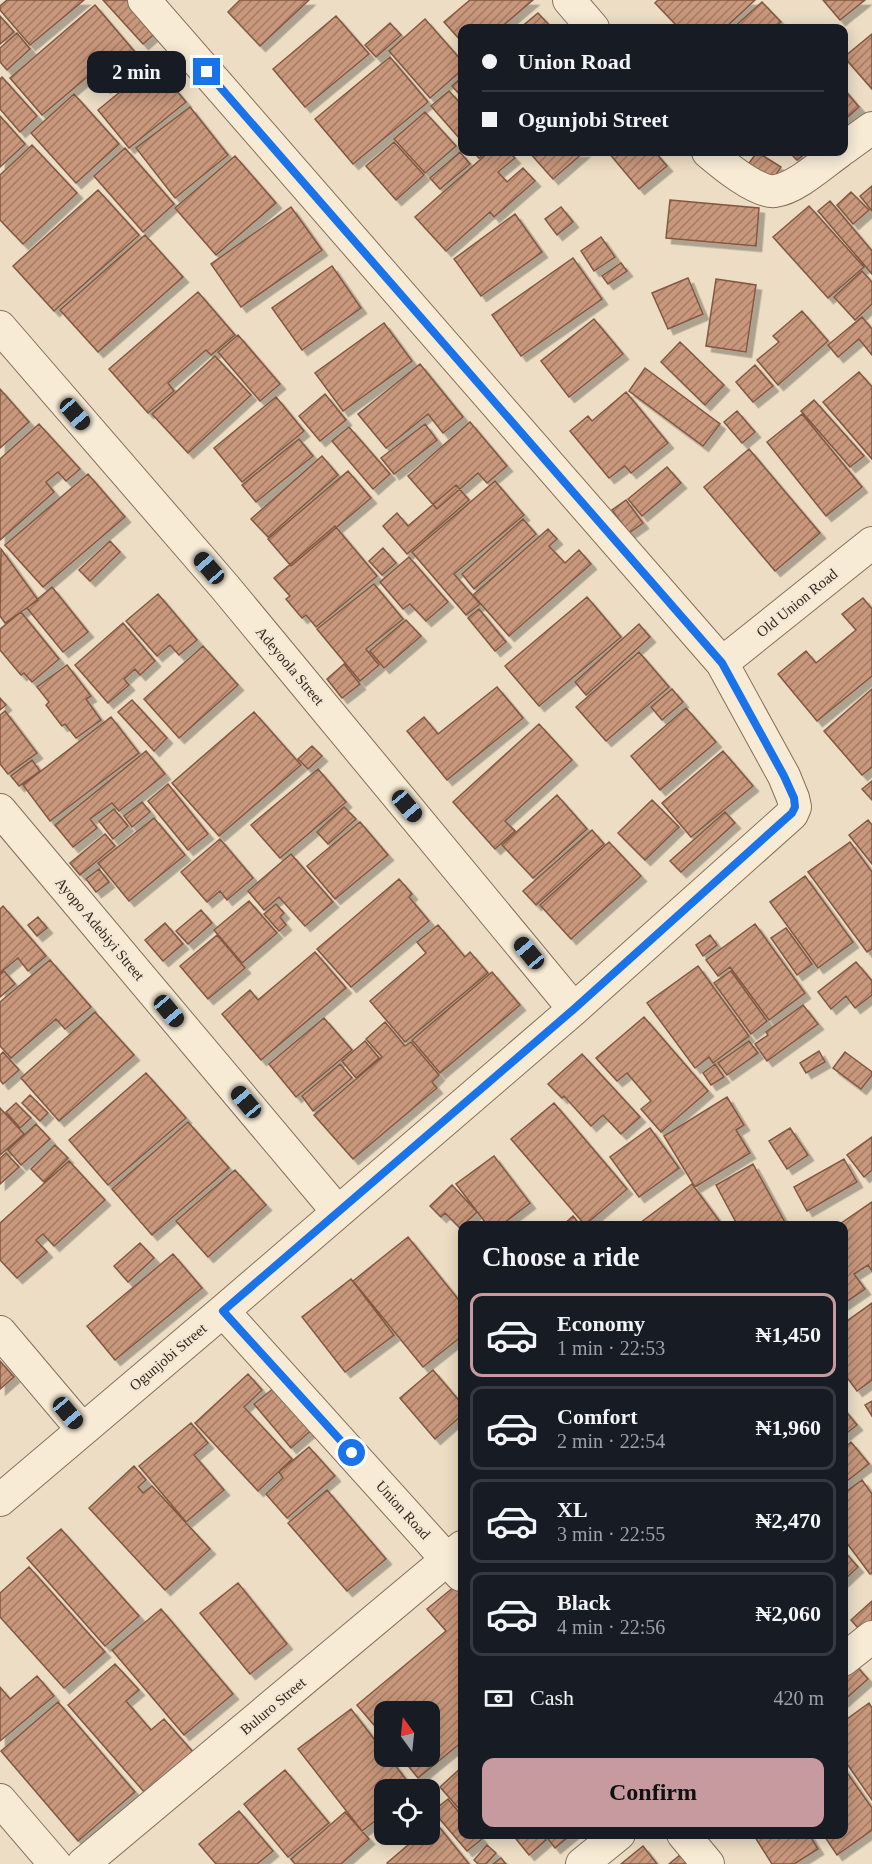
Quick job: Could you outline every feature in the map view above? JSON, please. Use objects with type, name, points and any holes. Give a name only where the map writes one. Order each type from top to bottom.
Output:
[{"type":"street","name":"Ogunjobi Street","points":[[0,1500],[574,1009],[792,813],[795,807],[794,798],[784,776],[722,663],[144,0]]},
{"type":"street","points":[[569,0],[590,24]]},
{"type":"street","points":[[848,145],[872,128]]},
{"type":"street","points":[[714,156],[766,191],[776,191],[793,185],[833,156]]},
{"type":"street","name":"Adeyoola Street","points":[[0,327],[224,586],[574,1009]]},
{"type":"street","name":"Old Union Road","points":[[722,663],[872,543]]},
{"type":"street","name":"Ayopo Adebiyi Street","points":[[0,810],[338,1212]]},
{"type":"street","name":"Union Road","points":[[223,1311],[458,1561]]},
{"type":"street","points":[[0,1332],[82,1429]]},
{"type":"street","name":"Buluro Street","points":[[84,1864],[458,1561]]},
{"type":"street","points":[[848,1656],[872,1637]]},
{"type":"street","points":[[6,1821],[55,1864]]},
{"type":"street","points":[[582,1864],[613,1839]]},
{"type":"street","points":[[687,1839],[708,1864]]},
{"type":"building","points":[[7,0],[84,0],[30,45],[0,10],[0,6]]},
{"type":"building","points":[[103,0],[136,0],[161,28],[143,44]]},
{"type":"building","points":[[240,0],[309,0],[260,46],[228,12]]},
{"type":"building","points":[[470,0],[533,0],[505,24],[458,24],[458,38],[444,22]]},
{"type":"building","points":[[658,0],[755,0],[729,24],[675,24],[655,3]]},
{"type":"building","points":[[823,0],[865,0],[840,20]]},
{"type":"building","points":[[762,2],[781,22],[778,24],[737,24]]},
{"type":"building","points":[[95,5],[140,58],[105,88],[92,73],[42,115],[10,78]]},
{"type":"building","points":[[538,13],[548,24],[525,24]]},
{"type":"building","points":[[0,16],[14,32],[0,44]]},
{"type":"building","points":[[336,16],[369,54],[305,107],[273,69]]},
{"type":"building","points":[[425,19],[458,56],[458,74],[430,98],[389,51]]},
{"type":"building","points":[[390,23],[401,35],[376,57],[365,45]]},
{"type":"building","points":[[17,33],[30,49],[7,70],[0,62],[0,48]]},
{"type":"building","points":[[872,34],[872,89],[848,62],[848,54]]},
{"type":"building","points":[[390,57],[428,102],[353,164],[315,119]]},
{"type":"building","points":[[154,64],[186,102],[129,148],[98,110]]},
{"type":"building","points":[[2,77],[37,116],[20,132],[0,109],[0,79]]},
{"type":"building","points":[[458,81],[458,93],[452,86]]},
{"type":"building","points":[[449,91],[458,101],[458,137],[431,106]]},
{"type":"building","points":[[74,94],[119,144],[76,183],[31,133]]},
{"type":"building","points":[[848,94],[859,107],[848,117]]},
{"type":"building","points":[[190,107],[228,155],[175,198],[136,148]]},
{"type":"building","points":[[425,112],[456,146],[425,173],[394,139]]},
{"type":"building","points":[[0,116],[25,144],[0,167]]},
{"type":"building","points":[[394,142],[424,175],[396,200],[366,166]]},
{"type":"building","points":[[32,145],[77,193],[23,244],[0,220],[0,175]]},
{"type":"building","points":[[125,148],[174,204],[143,232],[94,176]]},
{"type":"building","points":[[458,154],[470,164],[440,189],[430,178]]},
{"type":"building","points":[[235,156],[276,203],[216,255],[175,208]]},
{"type":"building","points":[[484,156],[513,156],[515,158],[498,172],[507,182],[523,168],[535,181],[494,217],[490,212],[446,251],[415,217]]},
{"type":"building","points":[[533,156],[579,156],[553,179]]},
{"type":"building","points":[[611,156],[658,156],[667,166],[639,189]]},
{"type":"building","points":[[754,156],[763,156],[781,167],[771,182],[747,166]]},
{"type":"building","points":[[872,186],[872,211],[860,196]]},
{"type":"building","points":[[98,190],[139,235],[54,311],[13,266]]},
{"type":"building","points":[[851,192],[869,210],[853,224],[837,205]]},
{"type":"building","points":[[670,200],[759,208],[756,246],[666,238]]},
{"type":"building","points":[[830,201],[872,251],[872,274],[818,211]]},
{"type":"building","points":[[809,206],[864,267],[828,298],[773,237]]},
{"type":"building","points":[[291,207],[322,250],[241,307],[211,264]]},
{"type":"building","points":[[561,207],[573,222],[557,235],[545,219]]},
{"type":"building","points":[[515,214],[542,252],[481,296],[454,259]]},
{"type":"building","points":[[145,235],[183,277],[98,352],[60,310]]},
{"type":"building","points":[[601,237],[615,257],[594,271],[581,251]]},
{"type":"building","points":[[573,258],[602,299],[521,356],[492,315]]},
{"type":"building","points":[[621,263],[627,271],[608,284],[602,276]]},
{"type":"building","points":[[332,266],[361,308],[302,350],[272,308]]},
{"type":"building","points":[[862,271],[872,282],[872,304],[855,320],[834,297]]},
{"type":"building","points":[[688,278],[703,314],[668,329],[652,293]]},
{"type":"building","points":[[716,279],[756,285],[746,352],[706,346]]},
{"type":"building","points":[[198,292],[235,335],[211,355],[206,350],[168,383],[174,391],[148,413],[109,369]]},
{"type":"building","points":[[802,311],[828,341],[778,385],[757,360],[779,342],[773,336]]},
{"type":"building","points":[[862,317],[872,329],[872,355],[859,339],[838,357],[828,345]]},
{"type":"building","points":[[594,319],[623,354],[569,397],[541,361]]},
{"type":"building","points":[[384,323],[412,361],[343,411],[315,373]]},
{"type":"building","points":[[238,335],[280,384],[260,401],[218,352]]},
{"type":"building","points":[[680,342],[724,385],[705,405],[661,362]]},
{"type":"building","points":[[215,356],[251,395],[188,453],[152,414]]},
{"type":"building","points":[[420,364],[463,417],[443,433],[428,414],[386,448],[358,414]]},
{"type":"building","points":[[755,365],[773,386],[753,402],[736,382]]},
{"type":"building","points":[[645,368],[720,424],[703,446],[629,391]]},
{"type":"building","points":[[859,372],[872,387],[872,459],[823,402]]},
{"type":"building","points":[[0,389],[29,422],[0,448]]},
{"type":"building","points":[[626,392],[668,443],[631,473],[625,466],[609,478],[570,431],[588,416],[592,421]]},
{"type":"building","points":[[325,394],[346,420],[320,441],[299,416]]},
{"type":"building","points":[[276,397],[304,431],[242,482],[214,448]]},
{"type":"building","points":[[814,400],[864,456],[850,467],[801,411]]},
{"type":"building","points":[[737,411],[755,432],[742,443],[724,422]]},
{"type":"building","points":[[802,414],[862,487],[826,516],[767,442]]},
{"type":"building","points":[[470,422],[507,466],[487,483],[478,473],[437,509],[408,476]]},
{"type":"building","points":[[39,424],[80,469],[66,481],[58,472],[46,482],[54,492],[0,540],[0,459]]},
{"type":"building","points":[[425,424],[437,440],[394,474],[381,458]]},
{"type":"building","points":[[349,427],[390,474],[373,489],[332,441]]},
{"type":"building","points":[[299,439],[313,456],[256,502],[242,485]]},
{"type":"building","points":[[749,449],[820,533],[775,571],[704,487]]},
{"type":"building","points":[[322,456],[338,475],[268,537],[251,519]]},
{"type":"building","points":[[667,467],[681,483],[642,516],[628,499]]},
{"type":"building","points":[[348,471],[371,498],[291,566],[268,539]]},
{"type":"building","points":[[88,474],[125,517],[43,587],[5,545]]},
{"type":"building","points":[[495,481],[524,515],[454,574],[480,604],[466,615],[412,552]]},
{"type":"building","points":[[456,485],[469,500],[407,554],[383,526],[397,513],[408,526]]},
{"type":"building","points":[[626,500],[643,523],[629,533],[612,510]]},
{"type":"building","points":[[523,519],[536,534],[474,589],[462,574]]},
{"type":"building","points":[[335,526],[377,576],[316,627],[306,615],[302,618],[286,599],[290,596],[274,578]]},
{"type":"building","points":[[548,529],[557,539],[549,546],[565,563],[579,550],[591,564],[509,636],[473,595]]},
{"type":"building","points":[[110,541],[120,552],[90,581],[79,570]]},
{"type":"building","points":[[383,548],[396,563],[382,575],[369,561]]},
{"type":"building","points":[[1,549],[38,600],[5,623],[0,616]]},
{"type":"building","points":[[409,557],[448,602],[426,621],[410,604],[403,609],[380,582]]},
{"type":"building","points":[[374,584],[403,619],[366,649],[379,665],[360,681],[317,629]]},
{"type":"building","points":[[52,587],[88,632],[63,652],[27,608]]},
{"type":"building","points":[[158,594],[197,640],[179,655],[170,645],[157,656],[126,621]]},
{"type":"building","points":[[587,597],[621,637],[539,706],[505,666]]},
{"type":"building","points":[[863,598],[872,609],[872,676],[817,721],[778,674],[806,651],[816,663],[856,630],[842,614]]},
{"type":"building","points":[[479,609],[506,642],[495,651],[468,618]]},
{"type":"building","points":[[21,612],[59,659],[32,682],[24,673],[21,675],[0,650],[0,629]]},
{"type":"building","points":[[406,620],[421,636],[384,668],[370,651]]},
{"type":"building","points":[[123,623],[155,661],[140,675],[135,669],[124,679],[129,685],[108,703],[75,665]]},
{"type":"building","points":[[639,624],[650,637],[586,695],[575,682]]},
{"type":"building","points":[[203,646],[238,685],[179,738],[144,699]]},
{"type":"building","points":[[639,652],[669,687],[606,741],[576,707]]},
{"type":"building","points":[[344,664],[360,684],[342,698],[327,679]]},
{"type":"building","points":[[67,665],[91,696],[86,699],[101,720],[76,738],[65,724],[62,726],[46,705],[49,702],[37,687]]},
{"type":"building","points":[[497,687],[523,718],[447,780],[407,731],[424,717],[438,734]]},
{"type":"building","points":[[672,689],[683,702],[662,720],[651,707]]},
{"type":"building","points":[[872,689],[872,767],[862,775],[824,731]]},
{"type":"building","points":[[0,698],[6,705],[0,710]]},
{"type":"building","points":[[132,700],[167,738],[154,751],[118,712]]},
{"type":"building","points":[[686,708],[716,742],[660,790],[631,756]]},
{"type":"building","points":[[5,711],[37,753],[8,774],[0,764],[0,715]]},
{"type":"building","points":[[254,712],[301,765],[219,836],[172,783]]},
{"type":"building","points":[[111,717],[139,753],[50,821],[23,785]]},
{"type":"building","points":[[539,724],[572,760],[505,821],[515,831],[495,849],[453,802]]},
{"type":"building","points":[[312,746],[322,756],[308,769],[298,759]]},
{"type":"building","points":[[146,751],[165,774],[119,811],[112,803],[90,819],[97,828],[73,847],[55,825]]},
{"type":"building","points":[[723,751],[753,786],[691,837],[662,803]]},
{"type":"building","points":[[32,760],[40,771],[19,786],[11,776]]},
{"type":"building","points":[[318,769],[346,802],[280,858],[251,825]]},
{"type":"building","points":[[872,781],[872,800],[862,789]]},
{"type":"building","points":[[168,784],[208,834],[188,850],[148,801]]},
{"type":"building","points":[[557,795],[587,829],[533,878],[502,845]]},
{"type":"building","points":[[652,800],[679,827],[645,860],[618,833]]},
{"type":"building","points":[[142,802],[150,812],[132,827],[124,816]]},
{"type":"building","points":[[344,807],[356,819],[328,844],[317,832]]},
{"type":"building","points":[[114,809],[128,826],[113,839],[99,821]]},
{"type":"building","points":[[725,812],[735,823],[681,872],[670,861]]},
{"type":"building","points":[[154,818],[185,855],[129,901],[98,863]]},
{"type":"building","points":[[868,820],[872,825],[872,864],[849,835]]},
{"type":"building","points":[[360,822],[388,855],[335,899],[307,866]]},
{"type":"building","points":[[592,830],[604,844],[536,905],[523,891]]},
{"type":"building","points":[[105,834],[115,846],[80,875],[70,863]]},
{"type":"building","points":[[220,839],[253,878],[227,900],[220,891],[207,902],[181,872]]},
{"type":"building","points":[[609,842],[641,876],[571,939],[540,905]]},
{"type":"building","points":[[850,842],[872,872],[872,949],[867,952],[808,872]]},
{"type":"building","points":[[291,854],[333,902],[305,926],[279,897],[264,910],[248,891]]},
{"type":"building","points":[[99,869],[109,882],[96,892],[86,879]]},
{"type":"building","points":[[805,876],[853,942],[818,968],[770,902]]},
{"type":"building","points":[[399,879],[412,894],[409,897],[429,921],[351,987],[317,949]]},
{"type":"building","points":[[249,901],[277,933],[242,963],[214,930]]},
{"type":"building","points":[[276,904],[284,913],[280,917],[286,925],[279,931],[264,914]]},
{"type":"building","points":[[3,906],[46,956],[28,971],[18,958],[0,973],[0,909]]},
{"type":"building","points":[[201,910],[212,923],[188,944],[176,931]]},
{"type":"building","points":[[38,917],[47,928],[37,936],[28,925]]},
{"type":"building","points":[[165,923],[183,944],[163,961],[145,940]]},
{"type":"building","points":[[755,924],[805,993],[769,1020],[730,967],[718,976],[706,960]]},
{"type":"building","points":[[438,925],[465,957],[470,952],[488,973],[405,1042],[370,1001],[426,953],[417,942]]},
{"type":"building","points":[[786,928],[812,964],[797,975],[771,938]]},
{"type":"building","points":[[217,935],[245,968],[208,999],[180,966]]},
{"type":"building","points":[[710,935],[717,945],[703,956],[696,945]]},
{"type":"building","points":[[315,952],[346,988],[261,1060],[222,1014],[250,990],[258,1000]]},
{"type":"building","points":[[50,960],[91,1007],[65,1029],[56,1019],[11,1058],[0,1046],[0,1002]]},
{"type":"building","points":[[856,962],[872,981],[872,995],[855,1008],[846,996],[831,1009],[818,992]]},
{"type":"building","points":[[698,966],[749,1036],[713,1063],[709,1057],[695,1068],[647,1003]]},
{"type":"building","points":[[4,971],[15,984],[0,997],[0,975]]},
{"type":"building","points":[[731,971],[767,1021],[751,1034],[714,983]]},
{"type":"building","points":[[492,972],[520,1005],[440,1073],[412,1040]]},
{"type":"building","points":[[803,1005],[818,1024],[767,1061],[755,1044],[768,1035],[766,1032]]},
{"type":"building","points":[[95,1012],[134,1055],[59,1121],[21,1078]]},
{"type":"building","points":[[644,1017],[708,1091],[661,1132],[641,1109],[651,1101],[627,1073],[617,1081],[596,1058]]},
{"type":"building","points":[[324,1018],[352,1050],[296,1097],[269,1064]]},
{"type":"building","points":[[385,1022],[405,1046],[411,1042],[439,1075],[432,1082],[437,1088],[353,1159],[314,1115],[382,1057],[366,1039]]},
{"type":"building","points":[[365,1041],[379,1058],[356,1078],[342,1061]]},
{"type":"building","points":[[749,1041],[758,1053],[727,1075],[718,1063]]},
{"type":"building","points":[[819,1051],[825,1062],[806,1073],[800,1063]]},
{"type":"building","points":[[3,1052],[19,1070],[3,1084],[0,1080],[0,1055]]},
{"type":"building","points":[[845,1052],[872,1072],[861,1089],[833,1068]]},
{"type":"building","points":[[582,1054],[640,1117],[621,1134],[603,1115],[591,1126],[564,1096],[562,1098],[548,1084]]},
{"type":"building","points":[[340,1064],[352,1078],[313,1111],[302,1096]]},
{"type":"building","points":[[715,1064],[724,1077],[711,1085],[703,1073]]},
{"type":"building","points":[[146,1073],[186,1118],[108,1185],[69,1140]]},
{"type":"building","points":[[30,1095],[48,1113],[40,1121],[22,1103]]},
{"type":"building","points":[[727,1097],[744,1125],[736,1130],[750,1153],[695,1187],[664,1136]]},
{"type":"building","points":[[16,1103],[31,1118],[20,1128],[6,1112]]},
{"type":"building","points":[[554,1103],[627,1189],[590,1221],[582,1221],[511,1139]]},
{"type":"building","points":[[0,1108],[24,1134],[0,1155]]},
{"type":"building","points":[[188,1122],[229,1168],[152,1235],[112,1189]]},
{"type":"building","points":[[36,1124],[50,1139],[21,1165],[8,1150]]},
{"type":"building","points":[[650,1128],[679,1168],[639,1197],[610,1157]]},
{"type":"building","points":[[790,1128],[808,1155],[787,1169],[769,1141]]},
{"type":"building","points":[[872,1137],[872,1170],[864,1177],[847,1155]]},
{"type":"building","points":[[55,1145],[68,1158],[44,1182],[31,1169]]},
{"type":"building","points":[[6,1153],[19,1167],[0,1184],[0,1158]]},
{"type":"building","points":[[494,1156],[530,1203],[507,1221],[484,1221],[456,1184]]},
{"type":"building","points":[[844,1159],[857,1182],[807,1211],[794,1187]]},
{"type":"building","points":[[69,1161],[105,1200],[54,1246],[43,1234],[36,1240],[47,1252],[17,1278],[0,1260],[0,1223]]},
{"type":"building","points":[[753,1164],[784,1221],[735,1221],[716,1185]]},
{"type":"building","points":[[235,1170],[266,1205],[208,1257],[176,1221]]},
{"type":"building","points":[[692,1184],[719,1221],[643,1221]]},
{"type":"building","points":[[452,1185],[477,1212],[467,1221],[458,1221],[458,1226],[445,1213],[441,1217],[430,1206]]},
{"type":"building","points":[[872,1202],[872,1271],[868,1265],[854,1274],[865,1289],[848,1301],[848,1221],[844,1221]]},
{"type":"building","points":[[573,1216],[577,1221],[568,1221]]},
{"type":"building","points":[[408,1237],[458,1299],[458,1339],[423,1367],[353,1281]]},
{"type":"building","points":[[140,1243],[154,1258],[128,1282],[114,1266]]},
{"type":"building","points":[[173,1254],[202,1288],[115,1360],[87,1326]]},
{"type":"building","points":[[351,1279],[394,1335],[345,1372],[302,1317]]},
{"type":"building","points":[[872,1303],[872,1380],[857,1391],[848,1379],[848,1320]]},
{"type":"building","points":[[0,1361],[14,1377],[0,1389]]},
{"type":"building","points":[[433,1370],[458,1399],[458,1419],[435,1439],[400,1398]]},
{"type":"building","points":[[248,1374],[262,1390],[244,1407],[292,1459],[258,1491],[195,1423]]},
{"type":"building","points":[[279,1384],[315,1427],[291,1448],[254,1404]]},
{"type":"building","points":[[872,1401],[872,1416],[865,1405]]},
{"type":"building","points":[[848,1414],[857,1425],[848,1432]]},
{"type":"building","points":[[191,1423],[208,1443],[194,1455],[224,1490],[186,1522],[139,1466]]},
{"type":"building","points":[[851,1442],[869,1464],[848,1480],[848,1445]]},
{"type":"building","points":[[309,1447],[335,1476],[287,1518],[266,1494],[283,1478],[279,1472]]},
{"type":"building","points":[[134,1466],[146,1480],[138,1487],[143,1493],[152,1486],[210,1549],[165,1590],[89,1508]]},
{"type":"building","points":[[862,1480],[872,1494],[872,1573],[870,1574],[848,1545],[848,1490]]},
{"type":"building","points":[[327,1490],[386,1559],[347,1591],[288,1523]]},
{"type":"building","points":[[61,1529],[139,1616],[105,1646],[27,1558]]},
{"type":"building","points":[[848,1556],[858,1567],[848,1576]]},
{"type":"building","points":[[29,1567],[105,1652],[64,1688],[0,1617],[0,1593]]},
{"type":"building","points":[[238,1583],[287,1644],[250,1674],[200,1613]]},
{"type":"building","points":[[458,1584],[458,1745],[440,1760],[440,1701],[374,1701],[374,1725],[357,1705],[446,1631],[427,1609]]},
{"type":"building","points":[[872,1601],[872,1634],[867,1638],[851,1620]]},
{"type":"building","points":[[161,1609],[233,1694],[184,1735],[112,1650]]},
{"type":"building","points":[[853,1662],[868,1679],[848,1697],[848,1666]]},
{"type":"building","points":[[115,1664],[139,1690],[126,1701],[151,1730],[164,1719],[193,1752],[145,1793],[68,1705]]},
{"type":"building","points":[[37,1676],[54,1696],[0,1741],[0,1687],[10,1699]]},
{"type":"building","points":[[58,1702],[135,1792],[78,1841],[1,1751]]},
{"type":"building","points":[[869,1703],[872,1708],[872,1800],[848,1765],[848,1718]]},
{"type":"building","points":[[351,1709],[374,1739],[374,1767],[396,1767],[406,1779],[374,1779],[374,1822],[362,1831],[298,1749]]},
{"type":"building","points":[[409,1767],[431,1767],[418,1778]]},
{"type":"building","points":[[285,1770],[329,1823],[288,1857],[244,1804]]},
{"type":"building","points":[[458,1771],[458,1808],[440,1787]]},
{"type":"building","points":[[848,1774],[872,1808],[872,1830],[837,1855],[826,1839],[848,1839]]},
{"type":"building","points":[[448,1799],[458,1811],[458,1839],[482,1839],[467,1851],[440,1819],[440,1805]]},
{"type":"building","points":[[239,1811],[273,1851],[257,1864],[216,1864],[199,1844]]},
{"type":"building","points":[[345,1812],[369,1839],[341,1864],[295,1864],[291,1859]]},
{"type":"building","points":[[440,1828],[469,1864],[388,1864],[408,1845],[440,1845]]},
{"type":"building","points":[[516,1839],[545,1839],[546,1840],[529,1855]]},
{"type":"building","points":[[548,1839],[566,1839],[555,1848]]},
{"type":"building","points":[[756,1839],[812,1839],[818,1849],[794,1864],[772,1864]]},
{"type":"building","points":[[487,1845],[496,1853],[486,1864],[478,1864],[474,1860]]},
{"type":"building","points":[[643,1846],[657,1864],[621,1864]]},
{"type":"building","points":[[680,1855],[687,1864],[669,1864]]},
{"type":"building","points":[[501,1858],[506,1864],[493,1864]]},
{"type":"route","points":[[207,72],[722,663],[784,776],[794,798],[795,807],[792,813],[574,1009],[223,1311],[352,1453]]}]
